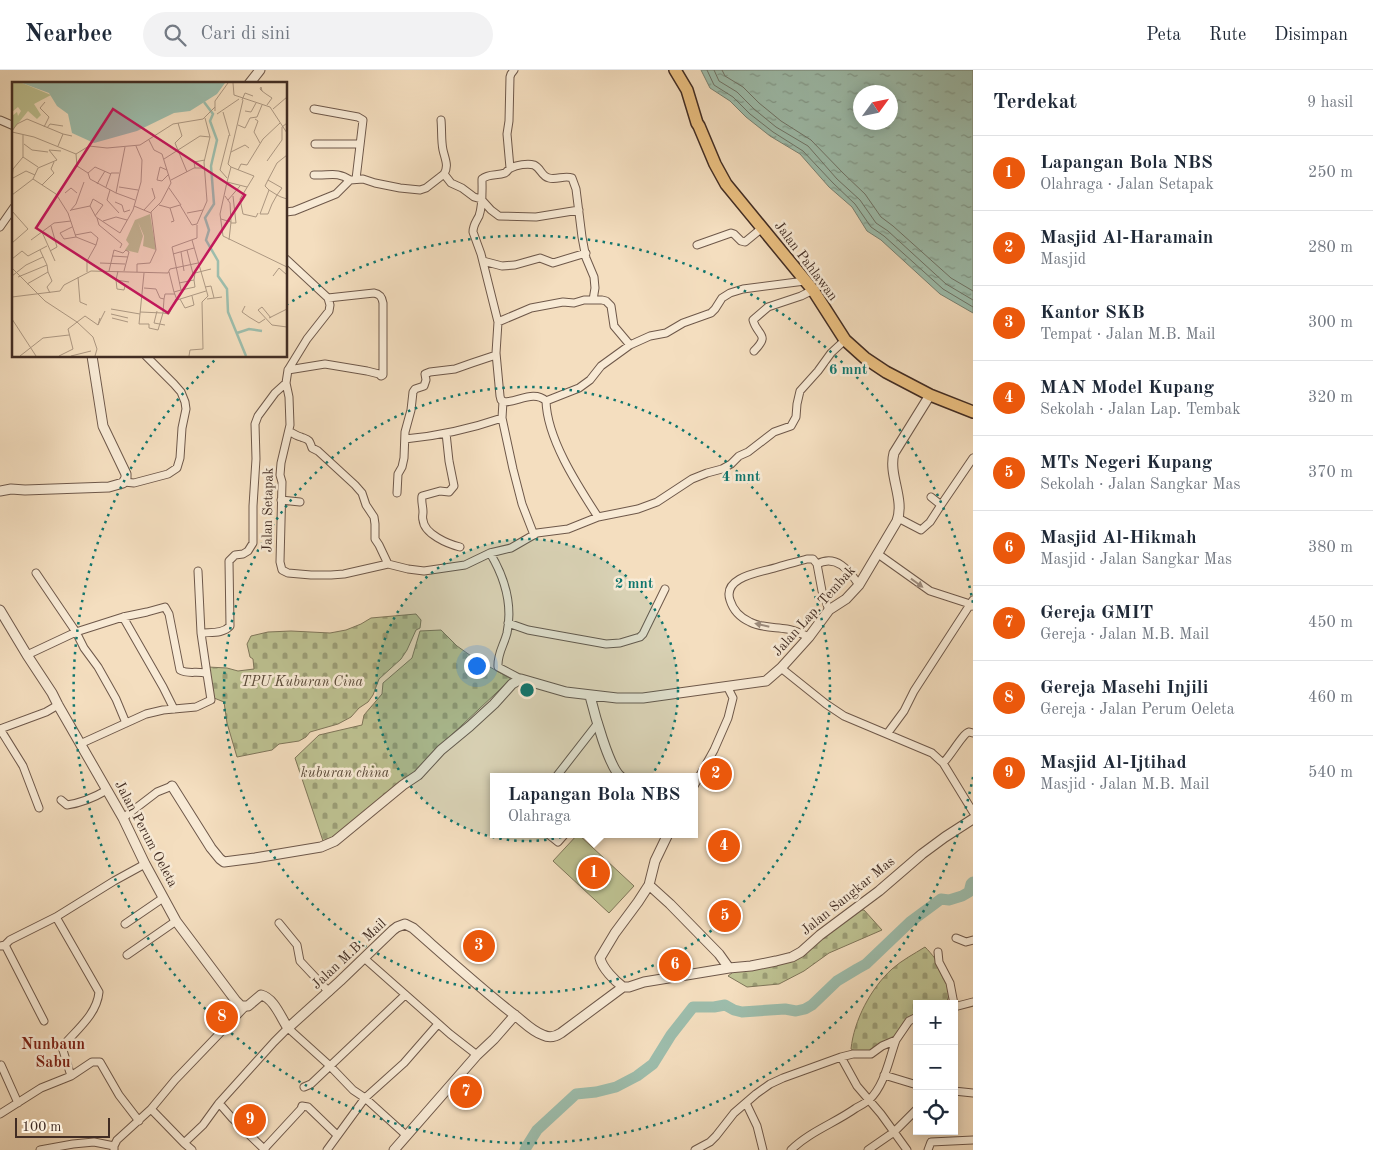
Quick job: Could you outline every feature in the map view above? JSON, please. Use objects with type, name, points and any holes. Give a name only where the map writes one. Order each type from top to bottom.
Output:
[{"type":"highway","name":"Jalan Pahlawan","points":[[675,70],[687,90],[697,123],[726,184],[813,290],[845,340],[878,367],[930,395],[973,412]]},
{"type":"street","points":[[251,82],[260,70]]},
{"type":"street","points":[[510,168],[507,134],[510,112],[510,77],[514,70]]},
{"type":"street","points":[[288,212],[336,194],[353,180],[363,121],[361,118],[314,109]]},
{"type":"street","points":[[314,175],[338,174],[353,180],[362,179],[400,188],[420,190],[426,188],[446,172],[442,120]]},
{"type":"street","points":[[0,121],[12,125]]},
{"type":"street","points":[[315,144],[360,144]]},
{"type":"street","points":[[534,534],[522,504],[502,418],[503,401],[500,396],[496,356],[498,322],[483,261],[473,232],[474,224],[478,217],[482,179],[486,175],[507,172],[510,168],[532,164],[539,168],[546,177],[569,176],[572,178],[576,189],[586,258],[594,277],[593,300]]},
{"type":"street","points":[[444,174],[451,183],[474,197],[481,199],[499,216],[536,217],[579,210]]},
{"type":"street","points":[[0,227],[12,210]]},
{"type":"street","points":[[697,245],[731,233],[740,241],[745,242],[762,228]]},
{"type":"street","points":[[483,261],[502,266],[515,265],[540,258],[553,263],[586,253]]},
{"type":"street","points":[[288,262],[328,298],[374,293],[380,296],[383,303],[383,375],[325,364],[288,370]]},
{"type":"street","points":[[546,401],[579,388],[590,380],[601,366],[630,346],[650,336],[666,333],[683,323],[711,314],[722,298],[736,291],[805,281]]},
{"type":"street","points":[[754,350],[763,340],[754,320],[768,307],[813,290]]},
{"type":"street","name":"Jalan Setapak","points":[[328,298],[330,305],[328,311],[307,339],[288,370],[286,383],[289,397],[290,424],[280,475],[282,482],[280,562],[284,572],[331,575],[388,564],[424,571],[465,565],[490,553],[508,549],[534,534],[568,529],[598,517],[638,509],[657,502],[692,480],[731,464],[739,456],[748,452],[774,432],[792,426],[796,417],[800,391],[831,353],[845,340]]},
{"type":"street","points":[[498,322],[531,308],[563,302],[574,303],[602,300],[611,306],[614,326],[630,346]]},
{"type":"street","points":[[398,493],[398,474],[404,458],[405,428],[411,410],[413,392],[415,389],[424,386],[425,374],[454,369],[496,356]]},
{"type":"street","points":[[92,358],[103,426],[126,474],[124,482]]},
{"type":"street","points":[[0,491],[11,489],[109,487],[124,482],[134,483],[168,474],[177,468],[186,409],[185,402],[181,392],[148,358]]},
{"type":"street","points":[[201,633],[222,632],[230,626],[228,561],[234,555],[243,554],[248,551],[253,543],[256,459],[255,424],[258,416],[275,392],[286,383]]},
{"type":"street","points":[[930,395],[894,453],[893,466],[899,505],[898,518],[920,530],[922,529],[930,522],[973,458]]},
{"type":"street","points":[[503,401],[508,402],[536,396],[546,401]]},
{"type":"street","points":[[546,401],[548,420],[556,442],[569,469],[598,517]]},
{"type":"street","points":[[405,439],[456,432],[502,418]]},
{"type":"street","points":[[288,431],[309,440],[312,448],[318,451],[362,493],[376,524],[375,539],[380,545],[388,564]]},
{"type":"street","points":[[446,433],[454,486],[449,492],[440,491],[422,496],[424,513],[422,519],[425,527],[431,534],[449,544],[460,547]]},
{"type":"street","points":[[931,497],[942,505]]},
{"type":"street","points":[[281,500],[300,502]]},
{"type":"street","name":"Jalan Lap. Tembak","points":[[521,679],[566,692],[617,698],[642,698],[766,681],[781,668],[829,610],[846,598],[859,584],[898,518]]},
{"type":"street","points":[[490,553],[506,588],[510,606],[507,635],[500,651],[498,667],[521,679]]},
{"type":"street","points":[[878,554],[930,591],[972,604],[914,691],[904,711],[887,734]]},
{"type":"street","points":[[809,636],[787,629],[758,625],[743,618],[732,605],[728,592],[731,586],[744,576],[813,559],[817,564],[822,591],[829,610]]},
{"type":"street","points":[[817,564],[824,561],[839,563],[859,584]]},
{"type":"street","points":[[80,744],[146,714],[174,709],[188,709],[211,700],[201,633],[198,571]]},
{"type":"street","points":[[36,573],[98,667],[116,699],[126,723]]},
{"type":"street","points":[[508,624],[528,630],[582,640],[606,644],[620,643],[640,637],[643,634],[665,589]]},
{"type":"street","points":[[27,655],[76,632],[161,607],[166,608],[180,670],[186,673],[207,674]]},
{"type":"street","name":"Jalan Perum Oeleta","points":[[0,610],[52,693],[123,818],[176,921],[236,1001],[245,1007]]},
{"type":"street","points":[[123,617],[174,709]]},
{"type":"street","points":[[781,668],[834,711],[860,724],[932,753],[943,763],[973,812]]},
{"type":"street","points":[[123,818],[157,792],[172,786],[216,856],[224,862],[321,847],[335,841],[403,785],[418,775],[441,750],[494,704],[512,684],[521,679]]},
{"type":"street","points":[[698,779],[714,750],[728,718],[733,698],[728,686]]},
{"type":"street","points":[[590,696],[610,760],[616,773]]},
{"type":"street","points":[[39,808],[23,766],[0,730],[46,712],[58,705]]},
{"type":"street","points":[[559,773],[598,723]]},
{"type":"street","points":[[943,763],[967,733],[973,733]]},
{"type":"street","points":[[61,800],[67,805],[75,804],[91,799],[107,790]]},
{"type":"street","name":"Jalan Sangkar Mas","points":[[623,987],[729,968],[776,962],[792,957],[801,952],[820,935],[878,891],[922,854],[973,819]]},
{"type":"street","points":[[394,1150],[477,1055],[515,1015],[539,1034],[555,1036],[561,1034],[623,987],[601,963],[600,958],[649,885],[656,861],[666,838]]},
{"type":"street","points":[[44,1021],[3,945],[56,917],[145,864]]},
{"type":"street","points":[[649,885],[719,954],[729,968]]},
{"type":"street","points":[[125,924],[163,898]]},
{"type":"street","points":[[56,917],[99,992],[98,999],[91,1013],[82,1026],[62,1047],[71,1076]]},
{"type":"street","points":[[127,955],[176,921]]},
{"type":"street","points":[[279,923],[297,946],[300,961],[329,992]]},
{"type":"street","name":"Jalan M.B. Mail","points":[[184,1143],[203,1124],[274,1042],[393,930],[401,925],[408,925],[515,1015]]},
{"type":"street","points":[[956,938],[966,942],[973,940]]},
{"type":"street","points":[[938,952],[939,962],[950,983],[953,1000]]},
{"type":"street","points":[[364,958],[438,1024],[477,1055]]},
{"type":"street","points":[[304,1087],[310,1084],[405,994]]},
{"type":"street","points":[[40,1150],[94,1142],[114,1148],[117,1140],[139,1121],[175,1080],[245,1007],[261,995],[265,996],[273,1004],[288,1028],[329,1065],[353,1090],[365,1098],[408,1136]]},
{"type":"street","points":[[958,1005],[973,1002]]},
{"type":"street","points":[[790,1150],[807,1137],[869,1100],[884,1076],[896,1040],[909,1021],[913,1019]]},
{"type":"street","points":[[327,1150],[365,1098],[404,1063],[438,1024]]},
{"type":"street","points":[[695,1150],[710,1142],[731,1117],[746,1103],[776,1081],[841,1057],[853,1054],[871,1054],[882,1046],[896,1040]]},
{"type":"street","points":[[841,1057],[857,1086],[881,1114],[907,1150]]},
{"type":"street","points":[[0,1114],[41,1088],[71,1076],[92,1062],[100,1062],[119,1095],[139,1121]]},
{"type":"street","points":[[1,1065],[18,1103]]},
{"type":"street","points":[[884,1076],[913,1084]]},
{"type":"street","points":[[958,1091],[973,1093]]},
{"type":"street","points":[[746,1103],[757,1126],[763,1150]]},
{"type":"street","points":[[219,1104],[264,1150],[302,1106],[308,1107],[337,1136]]},
{"type":"street","points":[[151,1108],[192,1150]]},
{"type":"street","points":[[868,1150],[894,1132],[913,1114]]},
{"type":"street","points":[[928,1150],[931,1142],[973,1140]]},
{"type":"green space","name":"TPU Kuburan Cina","points":[[416,614],[421,620],[420,628],[416,630],[407,650],[401,659],[379,679],[368,702],[351,717],[338,724],[310,732],[299,741],[279,744],[272,750],[237,757],[227,723],[224,702],[214,698],[208,667],[227,668],[238,671],[254,669],[253,659],[250,657],[247,644],[251,636],[268,632],[291,631],[330,633],[346,630],[371,618]]},
{"type":"green space","name":"kuburan china","points":[[441,630],[457,646],[474,658],[511,679],[446,740],[417,771],[324,844],[295,758],[319,735],[362,725],[364,715],[382,694],[383,683],[412,658],[420,631]]},
{"type":"green space","points":[[574,838],[582,838],[634,886],[609,913],[553,861]]},
{"type":"green space","points":[[860,910],[864,910],[882,930],[829,953],[804,971],[779,984],[747,987],[728,976],[741,966],[782,958],[812,946]]},
{"type":"green space","points":[[925,947],[940,966],[948,982],[948,997],[947,1000],[913,1000],[913,1020],[893,1038],[866,1057],[851,1049],[860,1016],[877,985],[904,960]]},
{"type":"water","points":[[701,70],[973,70],[973,313],[940,294],[881,240],[867,231],[852,207],[829,187],[800,154],[770,136],[746,117],[730,101],[710,88]]},
{"type":"waterway","points":[[525,1150],[537,1130],[576,1094],[616,1087],[637,1076],[653,1064],[671,1035],[693,1007],[725,1005],[742,1012],[785,1009],[796,1011],[805,1009],[812,1005],[837,981],[866,964],[910,922],[941,899],[949,900],[969,892],[973,882]]},
{"type":"place","name":"Masjid Al-Haramain","points":[[716,774]]},
{"type":"place","name":"MAN Model Kupang","points":[[724,846]]},
{"type":"place","name":"Lapangan Bola NBS","points":[[594,873]]},
{"type":"place","name":"MTs Negeri Kupang","points":[[725,916]]},
{"type":"place","name":"Kantor SKB","points":[[479,946]]},
{"type":"place","name":"Masjid Al-Hikmah","points":[[675,965]]},
{"type":"place","name":"Gereja Masehi Injili","points":[[222,1017]]},
{"type":"place","name":"Gereja GMIT","points":[[466,1092]]},
{"type":"place","name":"Masjid Al-Ijtihad","points":[[250,1120]]},
{"type":"district","name":"Nunbaun Sabu","points":[[53,1054]]}]
